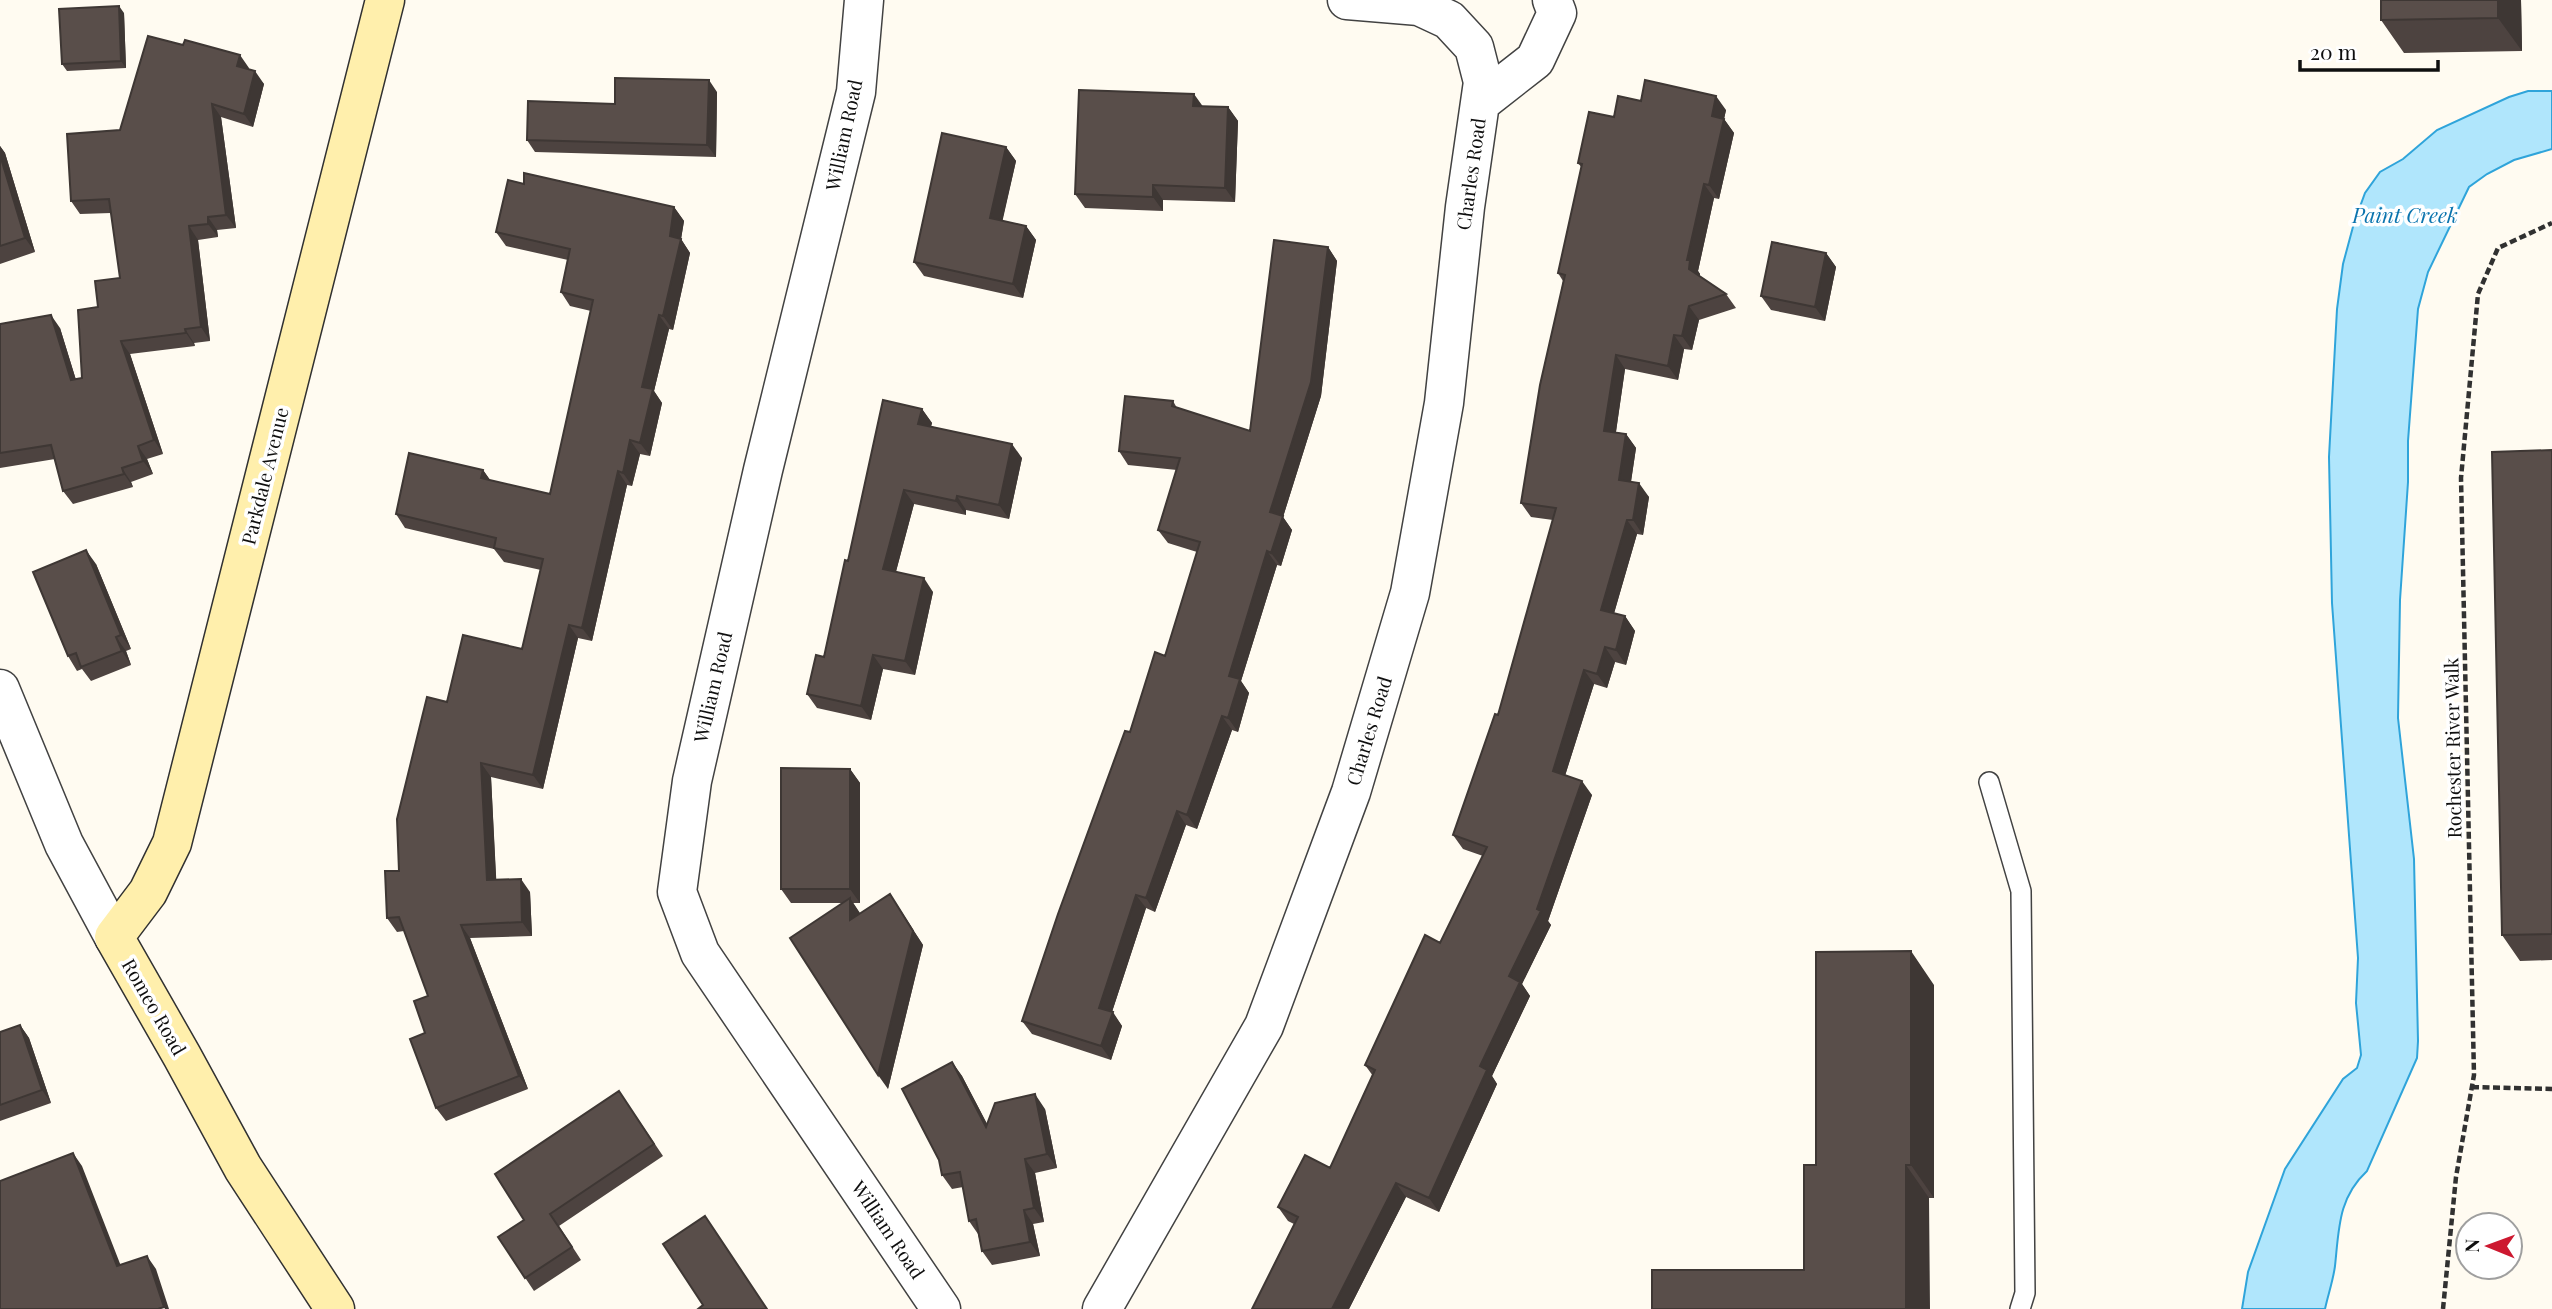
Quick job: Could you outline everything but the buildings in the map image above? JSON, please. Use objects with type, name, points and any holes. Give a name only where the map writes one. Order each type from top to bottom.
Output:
[{"type":"main road","name":"Parkdale Avenue","points":[[114,937],[148,892],[172,844],[386,0]]},
{"type":"main road","name":"Romeo Road","points":[[114,937],[183,1056],[243,1168],[335,1309]]},
{"type":"street","name":"William Road","points":[[864,0],[856,92],[692,781],[677,892],[700,953],[941,1309]]},
{"type":"street","name":"Charles Road","points":[[1480,103],[1535,60],[1558,13],[1552,0]]},
{"type":"street","name":"Charles Road","points":[[1102,1309],[1264,1026],[1351,792],[1410,593],[1444,403],[1465,206],[1483,82],[1474,47],[1449,20],[1419,6],[1372,1]]},
{"type":"street","name":"Romeo Road","points":[[0,689],[64,844],[114,937]]},
{"type":"lane","points":[[1989,782],[2021,891],[2025,1293],[2020,1309]]},
{"type":"path","name":"Rochester River Walk","points":[[2444,1309],[2456,1177],[2474,1075],[2461,478],[2470,368],[2478,294],[2498,248],[2552,223]]},
{"type":"path","points":[[2472,1087],[2552,1089]]},
{"type":"water","name":"Paint Creek","points":[[2528,91],[2552,91],[2552,149],[2514,160],[2469,187],[2428,272],[2418,309],[2400,600],[2398,718],[2414,859],[2417,1058],[2367,1171],[2357,1181],[2345,1203],[2325,1309],[2242,1309],[2248,1272],[2285,1169],[2343,1079],[2357,1068],[2361,1055],[2356,1003],[2358,958],[2332,603],[2329,457],[2337,309],[2343,264],[2365,193],[2380,172],[2403,159],[2437,130]]}]
